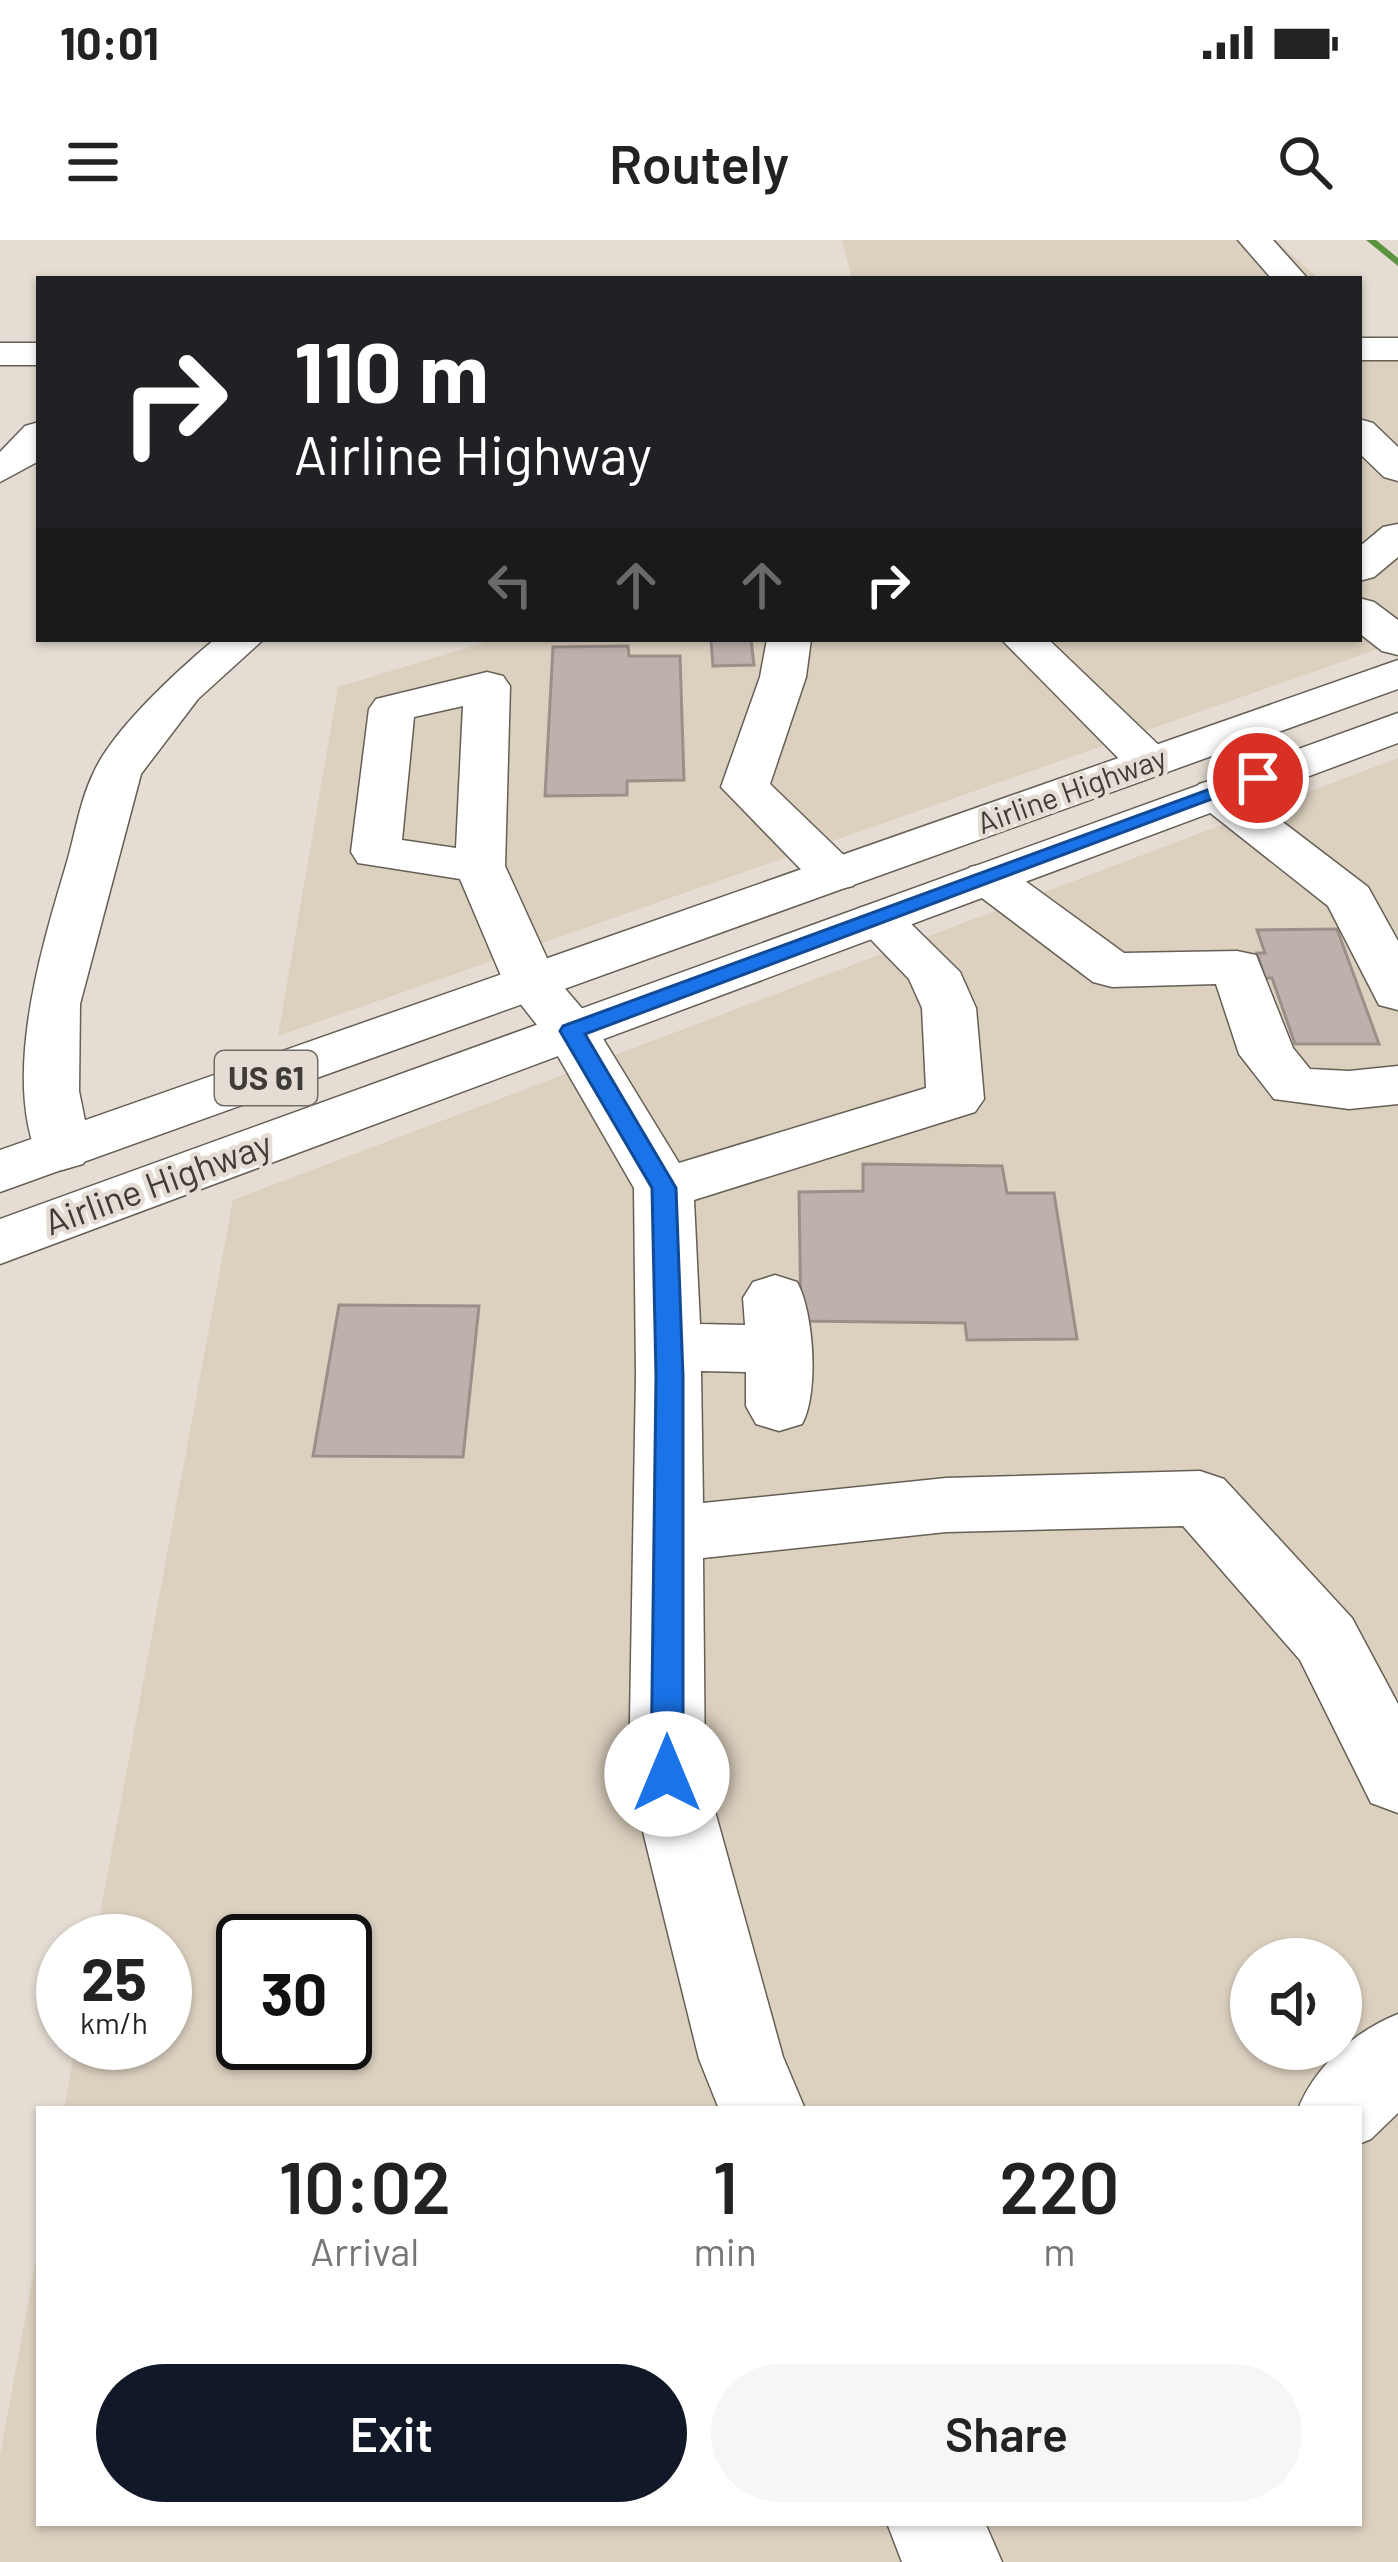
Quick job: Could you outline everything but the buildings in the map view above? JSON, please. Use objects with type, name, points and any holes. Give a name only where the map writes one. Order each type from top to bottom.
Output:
[{"type":"main road","points":[[1255,240],[1288,276]]},
{"type":"main road","points":[[1362,349],[1398,349]]},
{"type":"main road","points":[[0,354],[36,354]]},
{"type":"main road","points":[[1362,434],[1398,470]]},
{"type":"main road","points":[[0,470],[27,452],[36,438]]},
{"type":"main road","points":[[1362,566],[1398,536]]},
{"type":"main road","points":[[1362,612],[1398,642]]},
{"type":"main road","points":[[62,1150],[50,1091],[53,1004],[117,773],[182,689],[238,642]]},
{"type":"main road","points":[[789,642],[789,664],[749,757],[745,787],[835,875]]},
{"type":"main road","points":[[1026,642],[1150,763]]},
{"type":"main road","name":"Airline Highway","points":[[0,1242],[551,1007],[835,875],[1398,674]]},
{"type":"main road","name":"Airline Highway","points":[[0,1172],[551,1007],[878,919],[1398,727]]},
{"type":"main road","points":[[1216,794],[1349,898],[1398,993]]},
{"type":"main road","points":[[888,857],[931,899]]},
{"type":"main road","points":[[480,866],[551,1007],[664,1188],[667,1774],[741,2059],[761,2106]]},
{"type":"main road","points":[[988,878],[1112,970],[1237,967],[1267,1054],[1294,1087],[1349,1090],[1398,1085]]},
{"type":"main road","points":[[664,1188],[955,1099],[950,1008],[933,972],[878,919]]},
{"type":"main road","points":[[668,1348],[777,1351]]},
{"type":"main road","points":[[669,1534],[946,1505],[1200,1498],[1326,1640],[1398,1779]]},
{"type":"main road","points":[[1344,2106],[1398,2055]]},
{"type":"main road","points":[[937,2526],[952,2562]]},
{"type":"shaded area","points":[[842,240],[1276,240],[1316,276],[851,276]]},
{"type":"shaded area","points":[[1398,353],[1398,642],[278,1036],[338,687],[486,642],[1362,642],[1362,354]]},
{"type":"shaded area","points":[[1398,758],[1398,2562],[0,2562],[0,2455],[36,2260],[36,2526],[1362,2526],[1362,2106],[65,2106],[71,2070],[192,2070],[192,1914],[100,1914],[233,1200]]},
{"type":"waterway","points":[[1370,240],[1398,263]]},
{"type":"route","points":[[667,1774],[669,1376],[664,1188],[571,1031],[1258,778]]}]
